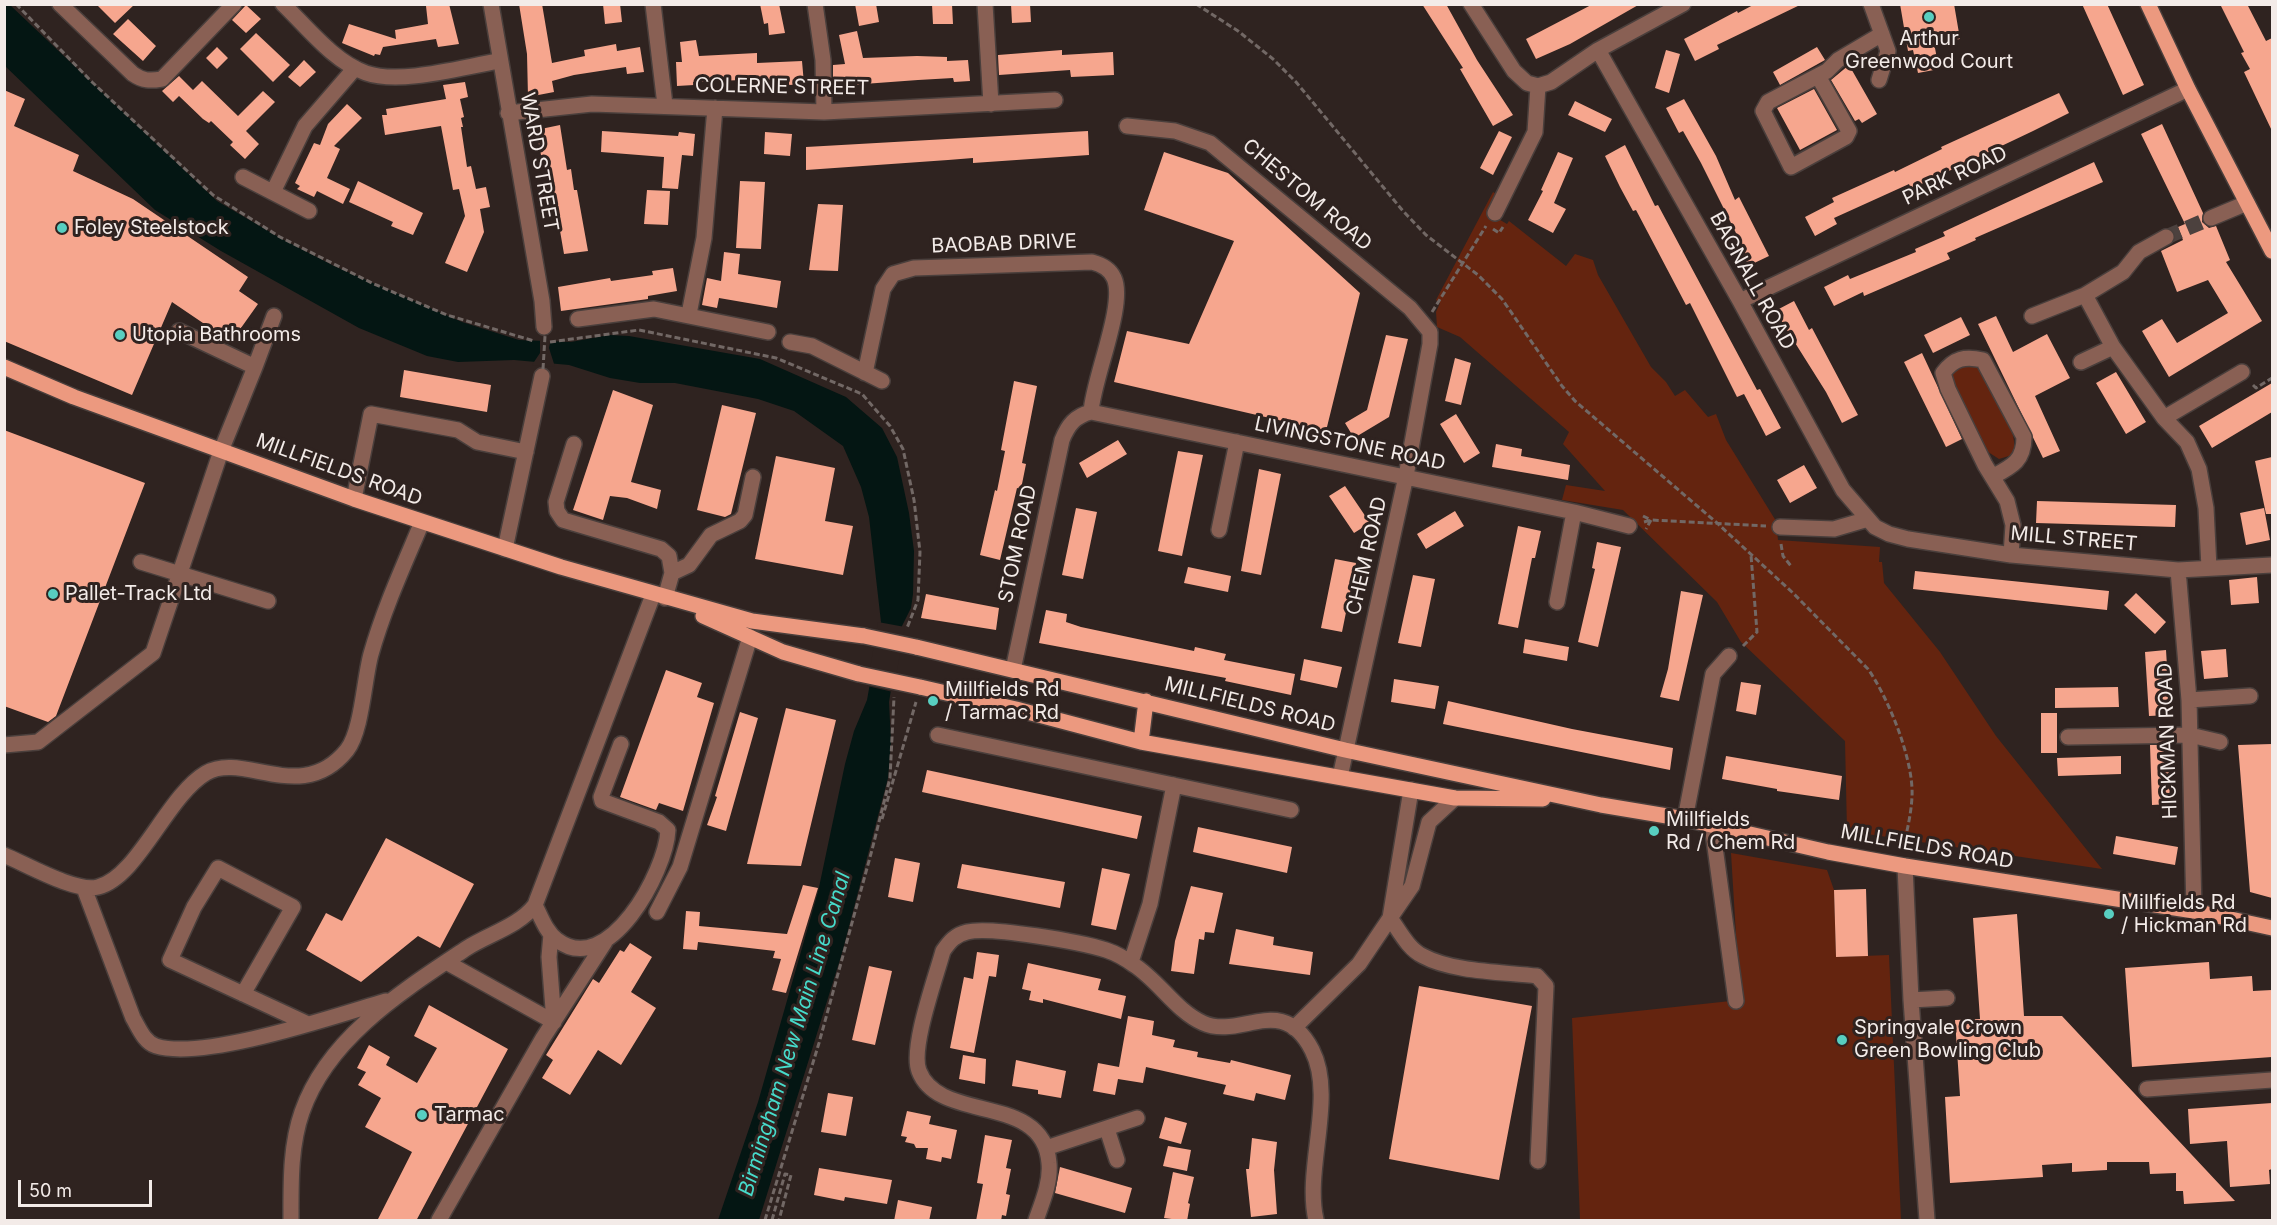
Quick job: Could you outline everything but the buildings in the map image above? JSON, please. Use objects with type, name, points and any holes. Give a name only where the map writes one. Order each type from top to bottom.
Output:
[{"type":"main road","points":[[2148,4],[2188,89],[2272,251]]},
{"type":"main road","name":"MILLFIELDS ROAD","points":[[4,367],[74,397],[354,499],[659,597],[752,621],[910,643],[1345,750],[1576,799],[1685,819],[1828,852],[2194,911],[2272,927]]},
{"type":"main road","name":"MILLFIELDS ROAD","points":[[659,597],[783,652],[859,674],[1141,742],[1455,798],[1576,799]]},
{"type":"main road","points":[[750,637],[752,621]]},
{"type":"main road","points":[[1141,742],[1146,701]]},
{"type":"street","points":[[60,4],[133,74],[141,80],[152,81],[162,79],[234,4]]},
{"type":"street","points":[[283,4],[322,41],[355,68],[367,74],[410,76],[499,61]]},
{"type":"street","name":"WARD STREET","points":[[491,4],[545,331]]},
{"type":"street","points":[[653,4],[665,105]]},
{"type":"street","points":[[815,4],[823,60],[824,112]]},
{"type":"street","points":[[985,4],[992,104]]},
{"type":"street","points":[[1472,4],[1514,71],[1527,83],[1538,86],[1551,82],[1598,50],[1681,5]]},
{"type":"street","points":[[1871,4],[1888,51],[1880,80]]},
{"type":"street","points":[[1818,76],[1849,131],[1846,137],[1791,167],[1763,111],[1768,102],[1818,76],[1838,60],[1882,34]]},
{"type":"street","name":"BAGNALL ROAD","points":[[1598,50],[1740,301],[1843,490],[1872,523]]},
{"type":"street","points":[[273,192],[305,126],[355,68]]},
{"type":"street","points":[[1491,219],[1535,132],[1538,86]]},
{"type":"street","name":"PARK ROAD","points":[[1740,301],[2188,89]]},
{"type":"street","name":"COLERNE STREET","points":[[508,113],[592,104],[824,112],[1055,100]]},
{"type":"street","points":[[689,314],[704,238],[716,108]]},
{"type":"street","name":"CHESTOM ROAD","points":[[1127,126],[1175,131],[1209,143],[1383,285],[1424,323]]},
{"type":"street","points":[[243,177],[309,211]]},
{"type":"street","points":[[2211,218],[2247,203]]},
{"type":"street","points":[[2032,316],[2085,295],[2123,272],[2139,252],[2166,237]]},
{"type":"street","name":"BAOBAB DRIVE","points":[[865,373],[883,289],[893,274],[914,268],[1092,262],[1108,271],[1114,278],[1116,290],[1114,314],[1092,393],[1091,412]]},
{"type":"street","points":[[2085,295],[2112,347],[2164,418],[2187,442],[2199,469],[2206,508],[2209,568]]},
{"type":"street","points":[[578,319],[636,309],[689,314],[768,332]]},
{"type":"street","points":[[4,745],[39,742],[153,653],[221,451],[274,316]]},
{"type":"street","name":"CHEM ROAD","points":[[1340,777],[1406,477],[1430,344],[1430,332],[1424,323]]},
{"type":"street","points":[[179,331],[255,367]]},
{"type":"street","points":[[790,342],[812,346],[882,381]]},
{"type":"street","points":[[2081,362],[2112,347]]},
{"type":"street","points":[[1994,477],[2015,465],[2024,452],[2024,437],[1983,360],[1970,357],[1951,362],[1943,373],[1948,389],[1985,465],[2007,501],[2013,525],[2011,555]]},
{"type":"street","points":[[2164,418],[2242,372]]},
{"type":"street","points":[[505,549],[543,373]]},
{"type":"street","name":"LIVINGSTONE ROAD","points":[[1091,412],[1574,512],[1629,526]]},
{"type":"street","name":"STOM ROAD","points":[[1013,670],[1062,440],[1067,428],[1076,418],[1091,412]]},
{"type":"street","points":[[354,499],[371,414],[458,430],[477,442],[526,452]]},
{"type":"street","points":[[1220,530],[1237,442]]},
{"type":"street","points":[[574,444],[556,502],[557,511],[563,520],[661,549],[669,556],[672,573]]},
{"type":"street","points":[[291,1221],[296,1138],[311,1089],[350,1037],[398,997],[477,942],[516,921],[535,905],[659,597],[672,573],[689,565],[711,535],[740,521],[745,515],[753,477]]},
{"type":"street","points":[[1557,602],[1574,512]]},
{"type":"street","points":[[4,855],[84,888],[100,887],[116,877],[188,788],[208,772],[228,768],[267,775],[303,775],[322,770],[336,761],[348,748],[358,723],[363,687],[381,620],[422,522]]},
{"type":"street","points":[[1780,527],[1834,529],[1872,523]]},
{"type":"street","name":"MILL STREET","points":[[1872,523],[1889,534],[1908,540],[2011,555],[2178,570],[2272,565]]},
{"type":"street","points":[[141,562],[268,601]]},
{"type":"street","name":"HICKMAN ROAD","points":[[2178,570],[2189,700],[2194,911]]},
{"type":"street","points":[[657,912],[680,867],[750,637]]},
{"type":"street","points":[[1685,819],[1713,674],[1729,656]]},
{"type":"street","points":[[2189,700],[2250,696]]},
{"type":"street","points":[[938,735],[1291,810]]},
{"type":"street","points":[[2068,737],[2190,735],[2220,742]]},
{"type":"street","points":[[439,1221],[554,1022],[605,941],[638,907],[656,875],[668,830],[659,822],[602,801],[601,797],[621,744]]},
{"type":"street","points":[[1131,962],[1150,904],[1174,785]]},
{"type":"street","points":[[1411,790],[1390,918],[1408,943],[1422,956],[1454,966],[1537,976],[1546,986],[1538,1161]]},
{"type":"street","points":[[1294,1028],[1359,964],[1412,886],[1429,822],[1455,798]]},
{"type":"street","points":[[1712,825],[1736,1001]]},
{"type":"street","points":[[1902,865],[1927,1221]]},
{"type":"street","points":[[243,994],[293,907],[218,868],[194,907],[170,960],[243,994],[308,1024]]},
{"type":"street","points":[[84,888],[133,1018],[143,1035],[153,1045],[175,1049],[219,1045],[308,1024],[398,997]]},
{"type":"street","points":[[535,905],[551,934],[567,946],[580,949],[592,948],[605,941]]},
{"type":"street","points":[[1036,1221],[1048,1172],[1046,1148],[1037,1134],[1025,1123],[1011,1116],[951,1099],[935,1090],[919,1071],[916,1051],[944,951],[952,938],[968,932],[982,930],[1064,941],[1107,950],[1147,973],[1189,1014],[1205,1024],[1232,1026],[1272,1019],[1294,1028],[1312,1050],[1322,1080],[1315,1147],[1316,1221]]},
{"type":"street","points":[[551,934],[549,957],[554,1022]]},
{"type":"street","points":[[446,962],[554,1022]]},
{"type":"street","points":[[1911,1000],[1947,998]]},
{"type":"street","points":[[2147,1089],[2272,1080]]},
{"type":"street","points":[[1046,1148],[1137,1118]]},
{"type":"street","points":[[1107,1129],[1117,1160]]},
{"type":"path","points":[[16,4],[92,82],[213,195],[280,237],[374,284],[447,315],[527,341],[550,342],[639,330],[776,358],[862,394],[890,426],[903,448],[914,500],[920,552],[918,600],[910,643]]},
{"type":"path","points":[[1196,4],[1239,31],[1273,59],[1296,82],[1403,211],[1426,235],[1502,299],[1556,378],[1575,401],[1717,523],[1856,655],[1877,682],[1899,737],[1911,777],[1912,796],[1902,865]]},
{"type":"path","points":[[1424,323],[1464,265],[1491,219]]},
{"type":"path","points":[[543,373],[545,331]]},
{"type":"path","points":[[1651,520],[1759,526]]},
{"type":"path","points":[[1780,527],[1783,556],[1791,566]]},
{"type":"path","points":[[1729,656],[1752,640],[1757,632],[1751,555]]},
{"type":"path","points":[[765,1221],[822,1032],[920,687]]},
{"type":"path","points":[[872,850],[890,778],[895,693]]},
{"type":"path","points":[[772,1221],[785,1174],[791,1175],[778,1221]]},
{"type":"shaded area","points":[[1493,192],[1498,195],[1490,214],[1507,224],[1509,221],[1566,266],[1575,254],[1593,260],[1598,275],[1651,367],[1666,382],[1675,396],[1685,390],[1708,417],[1716,414],[1726,440],[1776,521],[1778,540],[1880,547],[1879,562],[1882,562],[1884,583],[1940,652],[1996,736],[2102,869],[1847,831],[1845,741],[1741,642],[1717,602],[1623,510],[1562,500],[1566,485],[1605,491],[1563,444],[1569,432],[1460,337],[1437,327],[1436,312],[1440,303],[1436,300]]},
{"type":"shaded area","points":[[1957,364],[1978,366],[1982,372],[2010,425],[2014,447],[2012,455],[1999,459],[1985,450],[1951,378]]},
{"type":"shaded area","points":[[1731,853],[1827,870],[1834,890],[1836,957],[1889,955],[1901,1220],[1580,1220],[1572,1018],[1740,1000]]},
{"type":"water","name":"Birmingham New Main Line Canal","points":[[4,5],[10,5],[217,201],[334,266],[462,322],[519,340],[571,342],[609,335],[629,336],[760,359],[846,397],[882,428],[897,457],[909,513],[914,551],[911,608],[901,628],[889,702],[891,742],[888,778],[842,953],[759,1220],[718,1220],[758,1102],[818,892],[845,764],[854,731],[867,700],[881,622],[869,517],[861,487],[843,446],[794,411],[758,399],[675,383],[640,383],[610,378],[569,365],[514,360],[458,362],[427,356],[359,328],[221,251],[155,210],[5,66]]},
{"type":"pier","points":[[540,338],[551,338],[549,348],[555,367],[532,365],[540,353]]},
{"type":"pier","points":[[878,622],[905,627],[893,692],[867,686]]},
{"type":"tunnel","points":[[2166,237],[2211,218]]},
{"type":"place","name":"Arthur Greenwood Court","points":[[1929,17]]},
{"type":"place","name":"Foley Steelstock","points":[[62,228]]},
{"type":"place","name":"Utopia Bathrooms","points":[[120,335]]},
{"type":"place","name":"Pallet-Track Ltd","points":[[53,594]]},
{"type":"place","name":"Millfields Rd / Tarmac Rd","points":[[933,701]]},
{"type":"place","name":"Millfields Rd / Chem Rd","points":[[1654,831]]},
{"type":"place","name":"Millfields Rd / Hickman Rd","points":[[2109,914]]},
{"type":"place","name":"Springvale Crown Green Bowling Club","points":[[1842,1040]]},
{"type":"place","name":"Tarmac","points":[[422,1115]]}]
